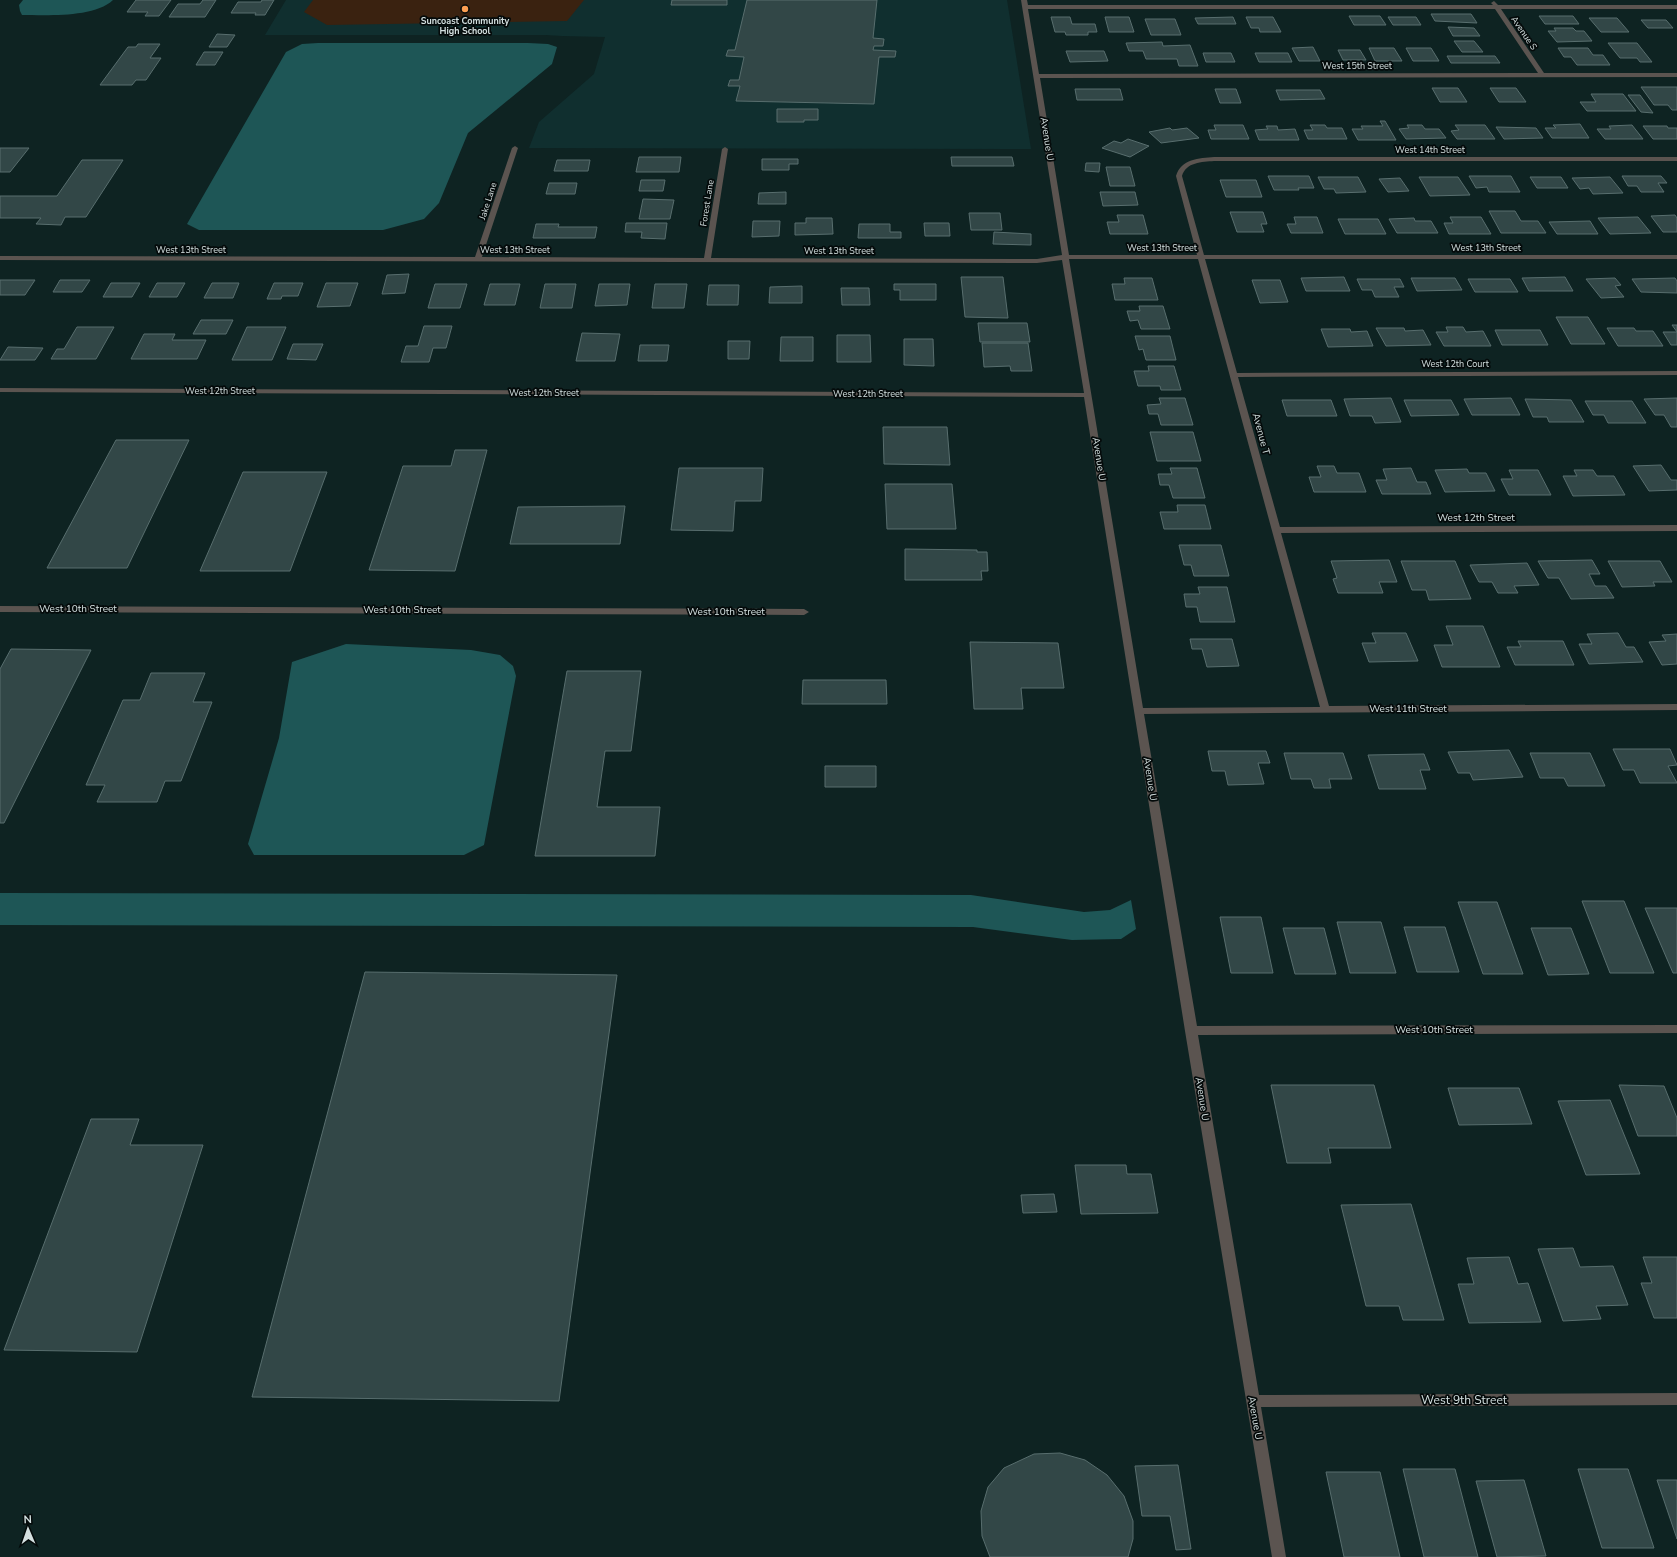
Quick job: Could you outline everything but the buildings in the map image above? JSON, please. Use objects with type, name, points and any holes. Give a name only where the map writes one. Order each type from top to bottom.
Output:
[{"type":"street","name":"Avenue S","points":[[1492,0],[1542,75]]},
{"type":"street","points":[[1025,3],[1677,7]]},
{"type":"street","name":"Avenue U","points":[[1025,3],[1139,711],[1279,1557]]},
{"type":"street","name":"West 15th Street","points":[[1037,76],[1677,75]]},
{"type":"street","name":"Jake Lane","points":[[478,259],[515,148]]},
{"type":"street","name":"Forest Lane","points":[[707,260],[725,149]]},
{"type":"street","name":"West 14th Street","points":[[1184,165],[1202,160],[1214,159],[1677,159]]},
{"type":"street","name":"Avenue T","points":[[1184,165],[1179,170],[1178,176],[1325,709]]},
{"type":"street","name":"West 13th Street","points":[[0,258],[1037,261],[1066,257],[1677,257]]},
{"type":"street","name":"West 12th Court","points":[[1233,375],[1677,373]]},
{"type":"street","name":"West 12th Street","points":[[0,390],[1089,395]]},
{"type":"street","name":"West 12th Street","points":[[1276,530],[1677,528]]},
{"type":"street","name":"West 10th Street","points":[[0,609],[804,612]]},
{"type":"street","name":"West 11th Street","points":[[1139,711],[1677,708]]},
{"type":"street","name":"West 10th Street","points":[[1192,1031],[1677,1029]]},
{"type":"street","name":"West 9th Street","points":[[1252,1401],[1677,1399]]},
{"type":"shaded area","points":[[23,0],[113,0],[105,6],[82,13],[22,15],[19,5]]},
{"type":"shaded area","points":[[286,0],[1007,0],[1031,149],[529,148],[539,122],[594,74],[605,37],[546,35],[265,35]]},
{"type":"shaded area","points":[[313,0],[584,0],[567,21],[327,25],[304,12]]},
{"type":"shaded area","points":[[528,43],[548,44],[557,47],[552,64],[468,133],[439,203],[424,219],[383,230],[199,230],[187,224],[286,52],[302,44]]},
{"type":"shaded area","points":[[346,644],[471,650],[500,655],[513,666],[516,676],[484,845],[464,855],[254,855],[248,844],[279,738],[292,662]]},
{"type":"shaded area","points":[[0,893],[971,895],[1084,912],[1110,910],[1131,900],[1136,929],[1121,939],[1072,940],[973,927],[0,925]]},
{"type":"place","name":"Suncoast Community High School","points":[[465,9]]}]
